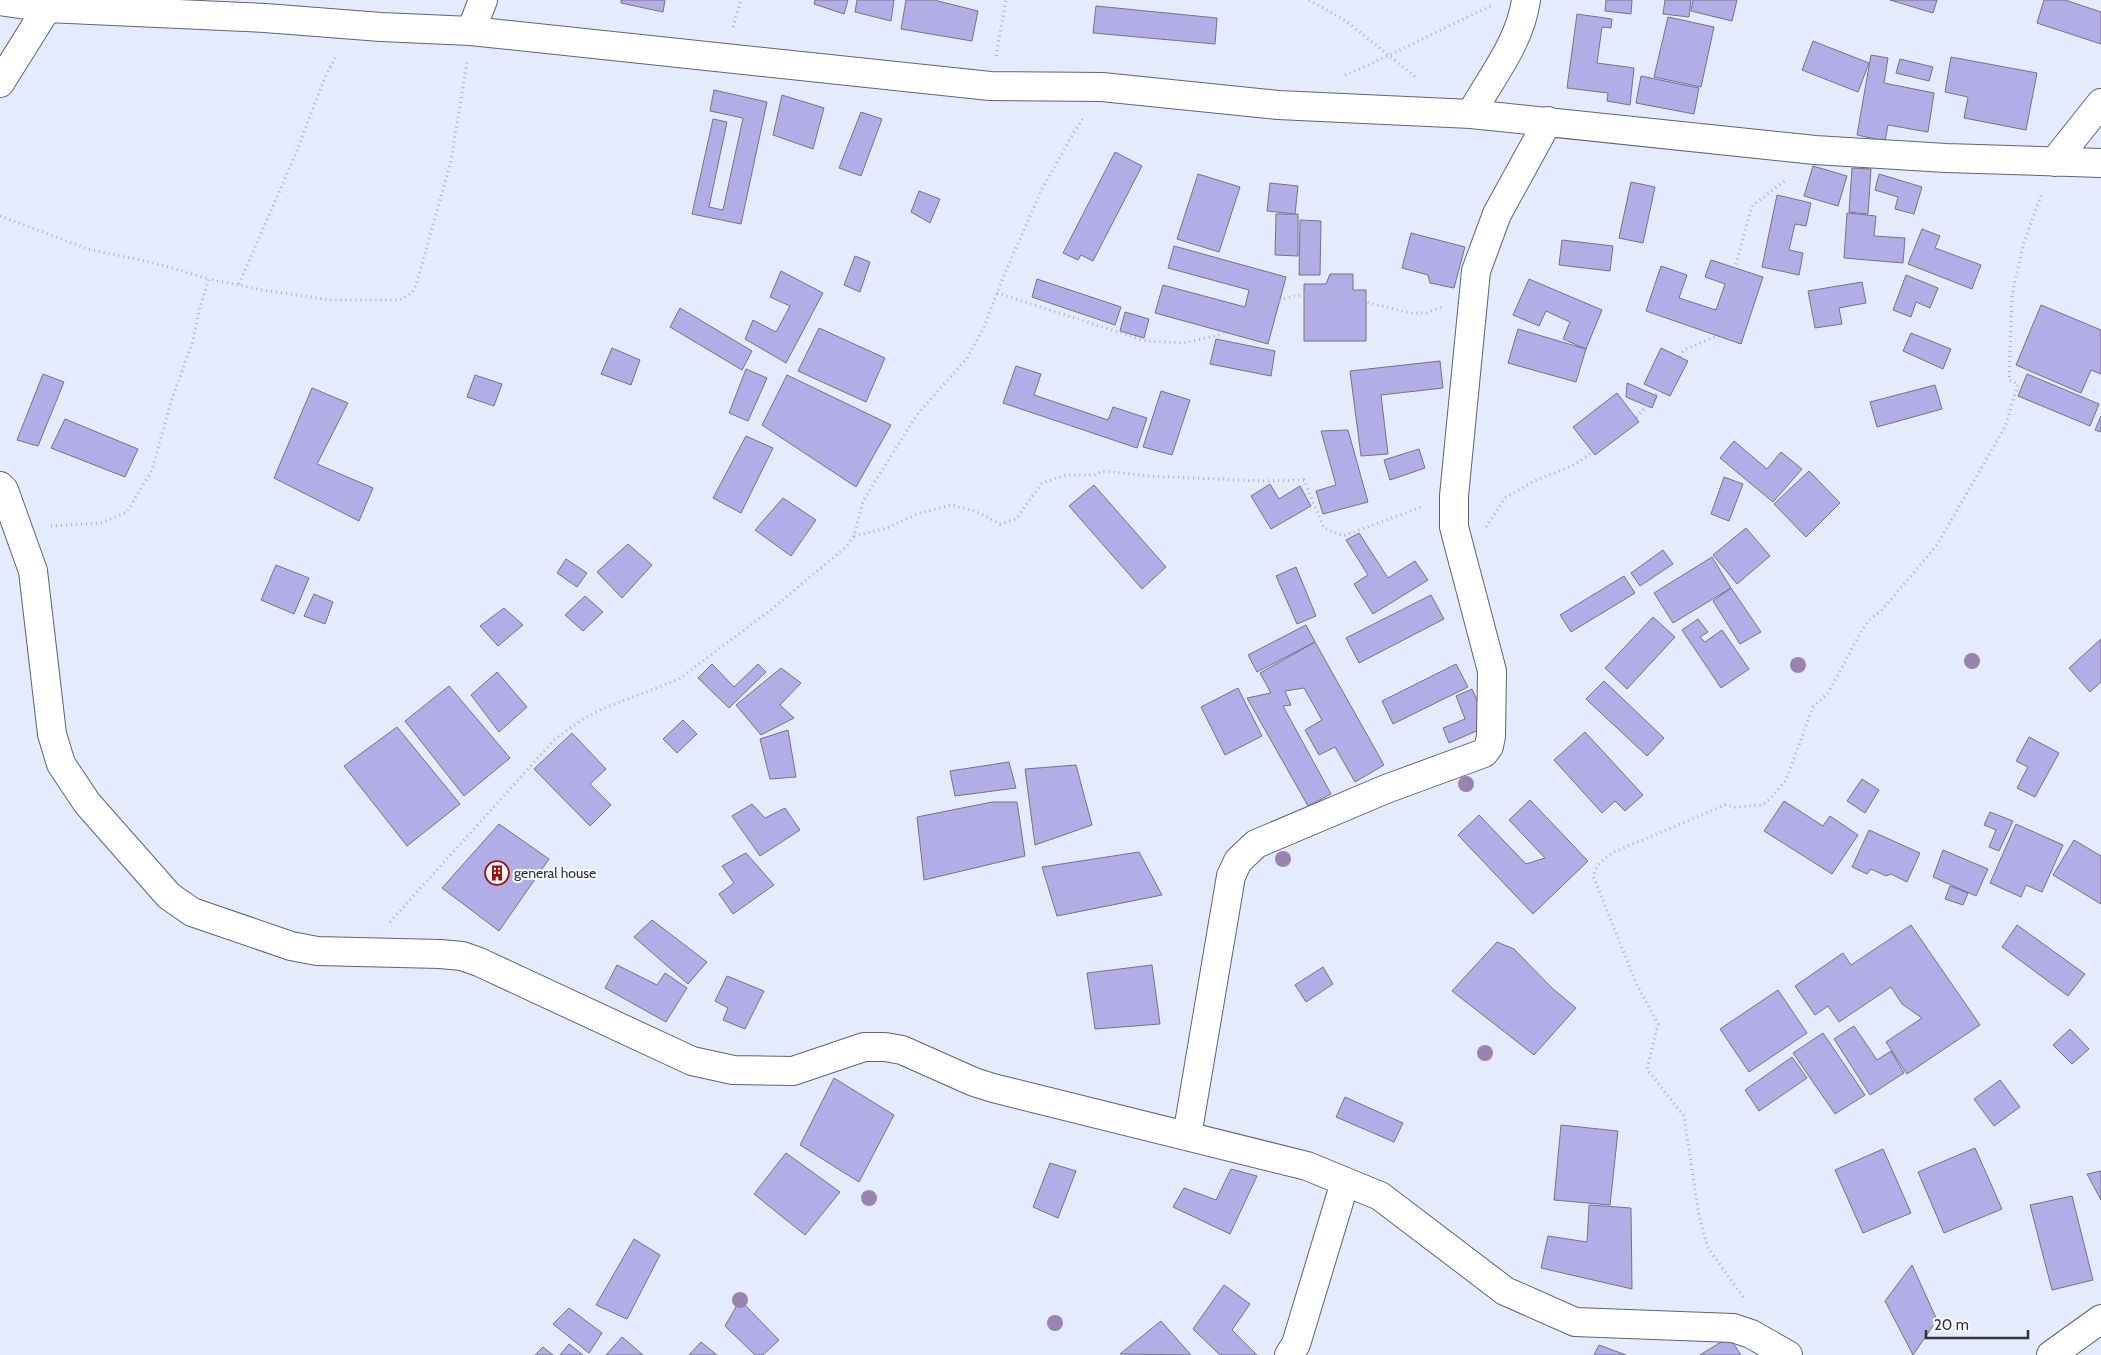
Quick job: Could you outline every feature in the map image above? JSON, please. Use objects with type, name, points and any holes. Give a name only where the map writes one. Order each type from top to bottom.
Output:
[{"type":"street","points":[[471,31],[483,0]]},
{"type":"street","points":[[0,1],[47,8],[265,18],[352,25],[471,31],[990,86],[1102,87],[1278,105],[1471,114],[1815,150],[2101,163]]},
{"type":"street","points":[[1471,114],[1514,40],[1522,22],[1513,1]]},
{"type":"street","points":[[0,83],[47,8]]},
{"type":"street","points":[[2054,162],[2101,103]]},
{"type":"street","points":[[1187,1136],[1231,876],[1238,861],[1256,844],[1386,789],[1484,753],[1489,746],[1492,736],[1492,671],[1454,527],[1454,496],[1476,271],[1497,214],[1548,121]]},
{"type":"street","points":[[0,486],[4,490],[33,571],[52,734],[62,764],[87,803],[169,896],[192,912],[291,946],[317,951],[462,956],[479,962],[692,1062],[716,1068],[793,1071],[864,1047],[885,1047],[902,1050],[974,1082],[993,1088],[1308,1166],[1380,1196],[1505,1291],[1575,1322],[1734,1328],[1751,1334],[1788,1355]]},
{"type":"street","points":[[1289,1355],[1296,1344],[1345,1182]]},
{"type":"street","points":[[2051,1355],[2101,1319]]},
{"type":"path","points":[[990,86],[1006,0]]},
{"type":"path","points":[[1309,0],[1346,22],[1421,80]]},
{"type":"path","points":[[1389,57],[1446,26],[1513,1]]},
{"type":"path","points":[[239,284],[294,158],[325,77],[352,25]]},
{"type":"path","points":[[0,216],[88,249],[154,263],[210,278],[331,300],[400,300],[412,293],[416,285],[451,161],[471,31]]},
{"type":"path","points":[[363,952],[555,739],[583,718],[679,679],[772,609],[839,554],[854,536],[863,501],[916,416],[967,358],[983,329],[1042,188],[1102,87]]},
{"type":"path","points":[[1464,564],[1505,498],[1532,482],[1576,464],[1621,431],[1638,416],[1658,393],[1684,350],[1717,336],[1733,309],[1734,272],[1753,205],[1780,185],[1815,150]]},
{"type":"path","points":[[1746,1301],[1708,1248],[1699,1216],[1684,1116],[1647,1068],[1658,1024],[1636,983],[1594,878],[1594,870],[1605,858],[1614,852],[1725,805],[1735,807],[1762,805],[1770,799],[1786,780],[1813,707],[1828,692],[1865,625],[1882,610],[1937,545],[2005,427],[2018,384],[2009,380],[2012,296],[2024,242],[2054,162]]},
{"type":"path","points":[[997,292],[1146,341],[1183,344],[1219,335],[1278,301],[1294,296],[1319,294],[1347,297],[1410,313],[1427,313],[1440,308],[1455,296],[1476,271]]},
{"type":"path","points":[[18,528],[101,523],[126,512],[152,470],[170,405],[193,340],[210,278]]},
{"type":"path","points":[[854,536],[887,528],[919,513],[952,505],[980,513],[1000,524],[1016,519],[1042,483],[1066,475],[1094,475],[1103,471],[1149,476],[1262,481],[1304,480],[1324,528],[1343,536],[1454,496]]},
{"type":"building","points":[[621,0],[665,0],[663,12],[621,3]]},
{"type":"building","points":[[815,0],[848,0],[844,14],[814,4]]},
{"type":"building","points":[[857,0],[894,0],[891,21],[855,12]]},
{"type":"building","points":[[906,0],[934,0],[978,11],[972,41],[901,29]]},
{"type":"building","points":[[1606,0],[1632,0],[1631,14],[1605,11]]},
{"type":"building","points":[[1665,0],[1691,0],[1689,17],[1663,14]]},
{"type":"building","points":[[1693,0],[1737,0],[1732,21],[1691,11]]},
{"type":"building","points":[[1890,0],[1937,0],[1933,13]]},
{"type":"building","points":[[2044,0],[2065,0],[2101,12],[2101,44],[2037,23]]},
{"type":"building","points":[[1096,6],[1217,18],[1215,44],[1093,33]]},
{"type":"building","points":[[1577,14],[1612,19],[1611,28],[1602,27],[1597,63],[1634,68],[1630,105],[1607,101],[1608,93],[1567,88]]},
{"type":"building","points":[[1668,17],[1714,27],[1701,87],[1654,77]]},
{"type":"building","points":[[1813,41],[1869,63],[1858,92],[1802,70]]},
{"type":"building","points":[[1871,55],[1888,58],[1884,83],[1934,93],[1928,132],[1888,125],[1885,141],[1857,135]]},
{"type":"building","points":[[1951,57],[2037,73],[2026,130],[1964,118],[1968,97],[1945,92]]},
{"type":"building","points":[[1900,59],[1933,67],[1929,81],[1896,73]]},
{"type":"building","points":[[1641,76],[1699,88],[1694,114],[1636,103]]},
{"type":"building","points":[[714,90],[767,102],[741,224],[692,214],[713,119],[727,122],[709,207],[723,210],[743,118],[710,111]]},
{"type":"building","points":[[782,95],[824,108],[813,149],[773,135]]},
{"type":"building","points":[[861,112],[882,119],[861,176],[839,168]]},
{"type":"building","points":[[1115,152],[1142,166],[1093,261],[1081,255],[1078,260],[1063,253]]},
{"type":"building","points":[[1813,166],[1847,176],[1838,206],[1804,196]]},
{"type":"building","points":[[1852,168],[1871,169],[1868,214],[1849,212]]},
{"type":"building","points":[[1198,174],[1240,187],[1219,252],[1177,239]]},
{"type":"building","points":[[1879,174],[1922,187],[1914,214],[1895,209],[1898,197],[1875,190]]},
{"type":"building","points":[[1631,182],[1655,187],[1643,243],[1619,238]]},
{"type":"building","points":[[1270,183],[1298,186],[1295,214],[1267,211]]},
{"type":"building","points":[[919,191],[940,199],[930,223],[911,212]]},
{"type":"building","points":[[1777,195],[1811,203],[1806,226],[1795,224],[1789,250],[1803,253],[1799,275],[1762,267]]},
{"type":"building","points":[[1847,213],[1876,216],[1874,236],[1905,238],[1903,263],[1844,258]]},
{"type":"building","points":[[1276,214],[1298,214],[1298,256],[1275,255]]},
{"type":"building","points":[[1300,220],[1321,221],[1320,275],[1299,275]]},
{"type":"building","points":[[1922,229],[1940,236],[1935,248],[1981,265],[1972,289],[1908,264]]},
{"type":"building","points":[[1411,233],[1465,247],[1454,288],[1430,283],[1428,275],[1402,268]]},
{"type":"building","points":[[1562,240],[1613,246],[1610,271],[1559,265]]},
{"type":"building","points":[[1174,246],[1286,277],[1268,344],[1155,313],[1163,285],[1245,307],[1249,290],[1168,268]]},
{"type":"building","points":[[855,256],[870,262],[860,292],[844,285]]},
{"type":"building","points":[[1711,260],[1763,277],[1741,344],[1646,311],[1661,266],[1687,275],[1679,298],[1716,310],[1725,284],[1705,277]]},
{"type":"building","points":[[781,271],[823,293],[786,363],[745,339],[753,320],[776,332],[790,306],[770,297]]},
{"type":"building","points":[[1330,274],[1353,274],[1353,290],[1366,290],[1366,341],[1304,341],[1304,284],[1326,284]]},
{"type":"building","points":[[1906,275],[1938,288],[1930,308],[1916,302],[1911,317],[1893,310]]},
{"type":"building","points":[[1037,279],[1121,307],[1115,325],[1032,297]]},
{"type":"building","points":[[1529,279],[1602,310],[1586,349],[1563,339],[1570,322],[1546,311],[1539,326],[1513,315]]},
{"type":"building","points":[[1862,282],[1866,303],[1839,308],[1842,324],[1815,328],[1808,291]]},
{"type":"building","points":[[2041,305],[2101,330],[2101,374],[2091,370],[2081,393],[2016,365]]},
{"type":"building","points":[[680,308],[752,351],[742,370],[670,327]]},
{"type":"building","points":[[1125,312],[1149,319],[1144,338],[1120,331]]},
{"type":"building","points":[[819,328],[885,358],[866,402],[798,371]]},
{"type":"building","points":[[1518,329],[1586,349],[1576,382],[1508,363]]},
{"type":"building","points":[[1911,333],[1951,349],[1943,369],[1903,351]]},
{"type":"building","points":[[1216,339],[1275,351],[1271,376],[1210,364]]},
{"type":"building","points":[[612,348],[640,360],[631,385],[601,374]]},
{"type":"building","points":[[1661,348],[1688,361],[1670,396],[1644,384]]},
{"type":"building","points":[[1440,361],[1443,388],[1381,395],[1388,454],[1361,456],[1350,371]]},
{"type":"building","points":[[1016,366],[1041,374],[1034,395],[1108,420],[1113,407],[1147,418],[1137,448],[1003,403]]},
{"type":"building","points":[[746,369],[767,378],[748,421],[729,413]]},
{"type":"building","points":[[43,374],[64,382],[38,446],[17,440]]},
{"type":"building","points":[[2027,374],[2099,404],[2090,426],[2018,396]]},
{"type":"building","points":[[475,375],[502,384],[494,406],[467,397]]},
{"type":"building","points":[[787,375],[891,425],[856,487],[762,425]]},
{"type":"building","points":[[1627,383],[1657,396],[1652,408],[1626,397]]},
{"type":"building","points":[[1935,385],[1942,409],[1877,427],[1870,402]]},
{"type":"building","points":[[312,388],[348,403],[317,464],[373,488],[359,521],[274,478]]},
{"type":"building","points":[[1161,391],[1190,400],[1172,455],[1143,447]]},
{"type":"building","points":[[1617,393],[1639,422],[1595,455],[1573,427]]},
{"type":"building","points":[[2101,416],[2101,432],[2095,430]]},
{"type":"building","points":[[65,419],[138,449],[125,477],[51,448]]},
{"type":"building","points":[[1348,430],[1368,502],[1323,514],[1316,491],[1336,485],[1321,431]]},
{"type":"building","points":[[746,436],[773,448],[741,513],[713,498]]},
{"type":"building","points":[[1734,441],[1767,469],[1781,452],[1802,469],[1773,502],[1720,458]]},
{"type":"building","points":[[1419,449],[1425,468],[1390,480],[1384,460]]},
{"type":"building","points":[[1809,471],[1840,503],[1806,537],[1774,504]]},
{"type":"building","points":[[1724,477],[1743,484],[1729,521],[1711,514]]},
{"type":"building","points":[[1270,484],[1279,499],[1300,486],[1311,506],[1271,529],[1251,496]]},
{"type":"building","points":[[1094,485],[1166,567],[1142,589],[1069,506]]},
{"type":"building","points":[[783,498],[816,520],[791,556],[755,530]]},
{"type":"building","points":[[1746,528],[1770,556],[1737,584],[1713,555]]},
{"type":"building","points":[[1359,533],[1388,578],[1415,561],[1428,580],[1373,614],[1354,584],[1368,575],[1346,540]]},
{"type":"building","points":[[628,544],[652,565],[622,598],[597,572]]},
{"type":"building","points":[[1663,550],[1673,564],[1640,586],[1631,573]]},
{"type":"building","points":[[1712,557],[1731,588],[1673,623],[1654,593]]},
{"type":"building","points":[[566,559],[587,573],[577,587],[557,573]]},
{"type":"building","points":[[276,565],[309,578],[294,614],[261,600]]},
{"type":"building","points":[[1296,567],[1316,616],[1297,624],[1276,576]]},
{"type":"building","points":[[1624,576],[1635,593],[1571,632],[1560,615]]},
{"type":"building","points":[[1731,588],[1761,632],[1740,644],[1713,601]]},
{"type":"building","points":[[314,594],[333,602],[325,624],[304,616]]},
{"type":"building","points":[[1431,595],[1444,619],[1359,663],[1346,638]]},
{"type":"building","points":[[585,596],[603,612],[583,631],[565,615]]},
{"type":"building","points":[[504,608],[523,625],[498,646],[480,626]]},
{"type":"building","points":[[1653,617],[1675,637],[1627,689],[1605,668]]},
{"type":"building","points":[[1698,619],[1708,632],[1700,637],[1705,642],[1722,630],[1749,669],[1721,688],[1682,630]]},
{"type":"building","points":[[1306,625],[1315,642],[1257,672],[1248,655]]},
{"type":"building","points":[[2101,639],[2101,682],[2090,692],[2069,668]]},
{"type":"building","points":[[1315,642],[1384,765],[1355,782],[1335,747],[1319,755],[1305,730],[1322,720],[1304,688],[1285,691],[1291,705],[1283,706],[1331,794],[1308,806],[1247,698],[1271,693],[1260,673]]},
{"type":"building","points":[[712,664],[734,687],[758,664],[766,672],[729,708],[698,678]]},
{"type":"building","points":[[1456,664],[1468,687],[1393,724],[1382,701]]},
{"type":"building","points":[[781,668],[801,683],[780,705],[794,718],[761,735],[736,705]]},
{"type":"building","points":[[497,672],[527,707],[499,732],[471,695]]},
{"type":"building","points":[[1604,681],[1664,738],[1647,756],[1586,699]]},
{"type":"building","points":[[449,686],[510,758],[464,796],[405,721]]},
{"type":"building","points":[[1238,688],[1262,736],[1225,755],[1201,707]]},
{"type":"building","points":[[1472,689],[1488,726],[1449,743],[1443,728],[1465,719],[1456,696]]},
{"type":"building","points":[[683,720],[697,734],[677,753],[663,739]]},
{"type":"building","points":[[397,727],[460,804],[407,846],[344,766]]},
{"type":"building","points":[[788,730],[796,777],[770,779],[760,739]]},
{"type":"building","points":[[1585,732],[1643,795],[1625,811],[1615,801],[1602,813],[1554,760]]},
{"type":"building","points":[[572,733],[606,769],[590,784],[611,805],[590,826],[534,769]]},
{"type":"building","points":[[2029,737],[2059,753],[2035,797],[2017,788],[2028,767],[2016,761]]},
{"type":"building","points":[[1009,762],[1016,788],[955,796],[950,771]]},
{"type":"building","points":[[1076,765],[1092,825],[1035,845],[1025,769]]},
{"type":"building","points":[[1862,779],[1879,790],[1865,813],[1847,801]]},
{"type":"building","points":[[1530,800],[1588,861],[1533,914],[1458,835],[1479,815],[1526,864],[1545,858],[1509,820]]},
{"type":"building","points":[[1784,801],[1823,826],[1830,816],[1858,835],[1832,874],[1764,831]]},
{"type":"building","points":[[992,802],[1017,802],[1025,856],[924,880],[917,817]]},
{"type":"building","points":[[752,804],[765,818],[785,808],[800,830],[760,856],[732,816]]},
{"type":"building","points":[[1990,812],[2013,821],[1999,851],[1989,847],[1996,830],[1984,825]]},
{"type":"building","name":"general house","points":[[499,824],[549,859],[499,931],[442,888]]},
{"type":"building","points":[[2016,824],[2063,845],[2042,892],[2026,885],[2021,897],[1990,883]]},
{"type":"building","points":[[1869,830],[1920,853],[1907,882],[1891,874],[1886,876],[1871,869],[1867,874],[1852,867]]},
{"type":"building","points":[[2074,840],[2101,856],[2101,904],[2053,875]]},
{"type":"building","points":[[1943,850],[1988,869],[1976,896],[1933,877]]},
{"type":"building","points":[[1139,852],[1162,895],[1057,916],[1042,867]]},
{"type":"building","points":[[746,853],[774,885],[733,914],[719,894],[734,883],[722,866]]},
{"type":"building","points":[[1950,886],[1968,893],[1963,905],[1945,899]]},
{"type":"building","points":[[652,920],[707,962],[688,984],[634,937]]},
{"type":"building","points":[[1911,925],[1980,1025],[1907,1074],[1886,1042],[1922,1018],[1902,1004],[1891,987],[1839,1022],[1828,1006],[1815,1015],[1795,986],[1843,953],[1851,965]]},
{"type":"building","points":[[2017,925],[2085,974],[2068,996],[2002,947]]},
{"type":"building","points":[[1497,942],[1514,949],[1552,988],[1576,1008],[1534,1055],[1452,991]]},
{"type":"building","points":[[617,965],[657,985],[665,973],[687,988],[666,1022],[605,988]]},
{"type":"building","points":[[1152,965],[1160,1024],[1095,1029],[1087,973]]},
{"type":"building","points":[[1323,967],[1333,984],[1306,1002],[1295,985]]},
{"type":"building","points":[[727,976],[764,991],[745,1029],[723,1020],[728,1008],[715,1001]]},
{"type":"building","points":[[1778,990],[1807,1033],[1749,1072],[1720,1029]]},
{"type":"building","points":[[1854,1026],[1877,1060],[1891,1051],[1904,1073],[1870,1095],[1834,1039]]},
{"type":"building","points":[[2070,1029],[2089,1049],[2072,1064],[2053,1045]]},
{"type":"building","points":[[1823,1033],[1865,1095],[1835,1114],[1793,1053]]},
{"type":"building","points":[[1792,1057],[1807,1078],[1759,1111],[1745,1090]]},
{"type":"building","points":[[834,1078],[894,1115],[859,1182],[800,1145]]},
{"type":"building","points":[[2000,1080],[2020,1107],[1994,1126],[1974,1099]]},
{"type":"building","points":[[1345,1097],[1403,1123],[1394,1142],[1336,1117]]},
{"type":"building","points":[[1561,1125],[1618,1131],[1610,1205],[1554,1200]]},
{"type":"building","points":[[1975,1148],[2002,1209],[1944,1233],[1918,1172]]},
{"type":"building","points":[[1883,1149],[1911,1213],[1863,1233],[1835,1170]]},
{"type":"building","points":[[786,1153],[840,1192],[805,1235],[754,1194]]},
{"type":"building","points":[[1050,1163],[1076,1171],[1058,1218],[1033,1207]]},
{"type":"building","points":[[1231,1169],[1257,1176],[1230,1234],[1173,1207],[1184,1188],[1216,1200]]},
{"type":"building","points":[[2101,1171],[2101,1200],[2087,1174]]},
{"type":"building","points":[[2072,1196],[2093,1280],[2052,1290],[2030,1205]]},
{"type":"building","points":[[1589,1205],[1631,1208],[1632,1289],[1541,1268],[1548,1236],[1587,1242]]},
{"type":"building","points":[[634,1239],[660,1255],[627,1319],[596,1305]]},
{"type":"building","points":[[1912,1265],[1937,1320],[1913,1355],[1885,1301]]},
{"type":"building","points":[[1224,1285],[1250,1304],[1232,1330],[1257,1355],[1220,1355],[1193,1329]]},
{"type":"building","points":[[740,1300],[779,1340],[763,1355],[755,1355],[725,1326]]},
{"type":"building","points":[[569,1308],[602,1333],[589,1353],[553,1324]]},
{"type":"building","points":[[1161,1321],[1191,1355],[1120,1354]]},
{"type":"building","points":[[622,1337],[643,1355],[606,1355]]},
{"type":"building","points":[[1729,1337],[1741,1355],[1700,1355]]},
{"type":"building","points":[[701,1342],[717,1355],[689,1355]]},
{"type":"building","points":[[569,1344],[583,1355],[560,1355]]},
{"type":"building","points":[[1599,1345],[1626,1355],[1594,1355]]},
{"type":"building","points":[[543,1347],[553,1355],[535,1355]]},
{"type":"place","name":"general house","points":[[497,873]]}]
